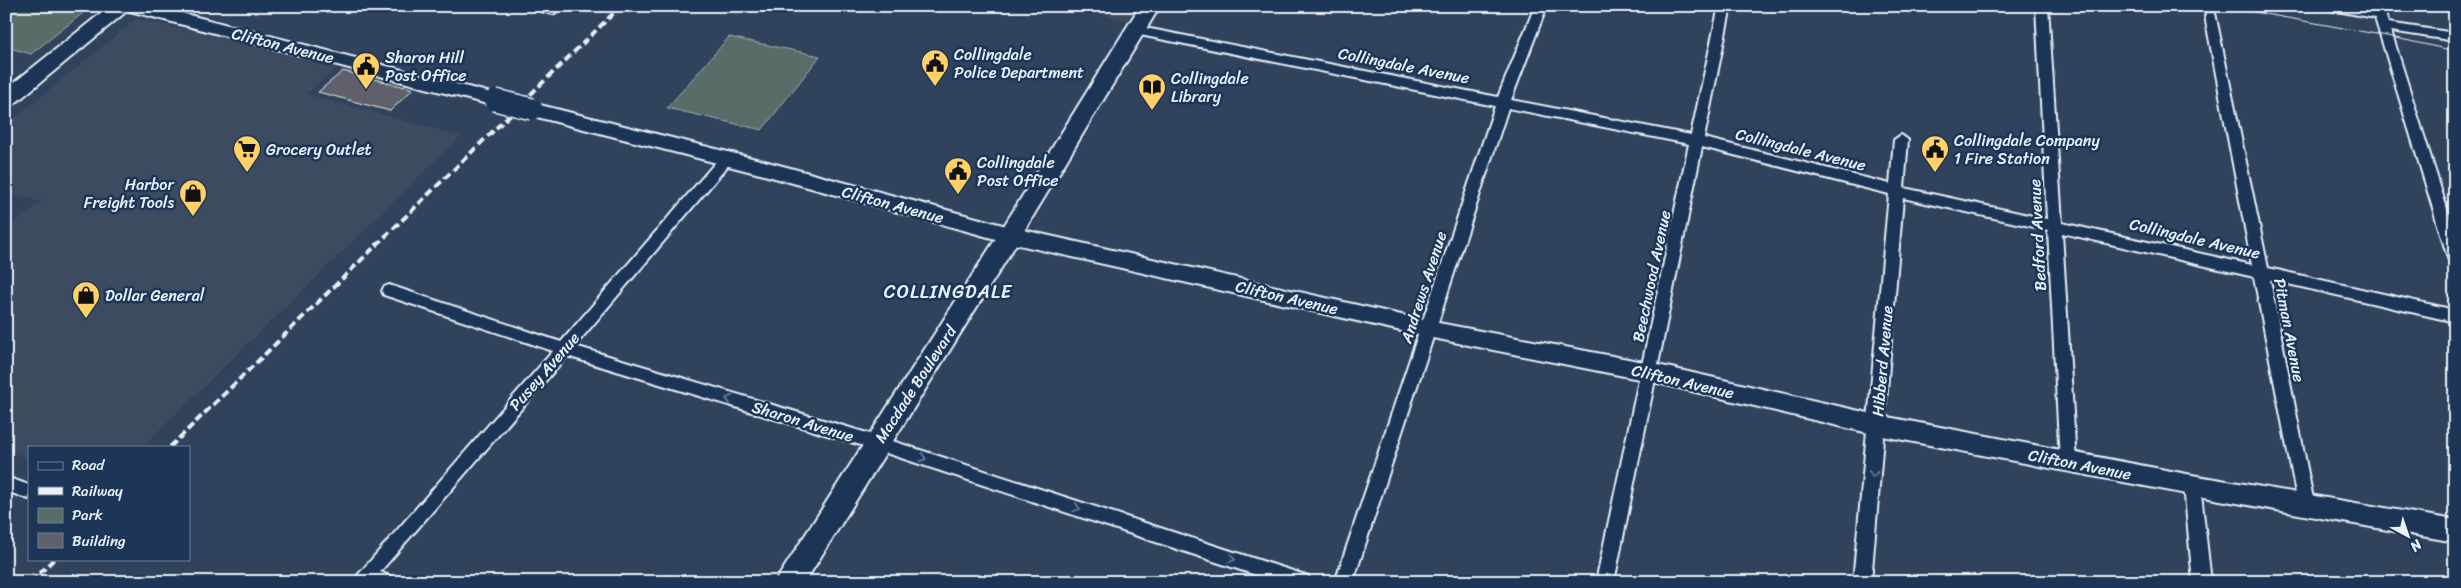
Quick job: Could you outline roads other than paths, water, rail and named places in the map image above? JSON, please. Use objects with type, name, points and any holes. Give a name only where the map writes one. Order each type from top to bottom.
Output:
[{"type":"main road","points":[[6,100],[123,6]]},
{"type":"main road","name":"Macdade Boulevard","points":[[789,582],[1010,235],[1150,6]]},
{"type":"street","name":"Clifton Avenue","points":[[132,6],[726,159],[1010,235],[1428,329],[1649,372],[1877,425],[2192,485],[2455,531]]},
{"type":"street","points":[[538,6],[553,10]]},
{"type":"street","name":"Andrews Avenue","points":[[1344,582],[1503,102],[1541,6]]},
{"type":"street","name":"Beechwood Avenue","points":[[1605,582],[1725,6]]},
{"type":"street","name":"Bedford Avenue","points":[[2042,6],[2068,462]]},
{"type":"street","points":[[2331,6],[2380,16],[2455,37]]},
{"type":"street","name":"Pitman Avenue","points":[[2211,16],[2306,504]]},
{"type":"street","points":[[2380,16],[2450,228],[2455,258]]},
{"type":"street","name":"Collingdale Avenue","points":[[1135,30],[1697,141],[1896,191],[2455,316]]},
{"type":"street","name":"Hibberd Avenue","points":[[1862,582],[1901,140]]},
{"type":"street","name":"Pusey Avenue","points":[[364,578],[564,349],[726,159]]},
{"type":"street","name":"Sharon Avenue","points":[[389,291],[564,349],[877,443],[1302,582]]},
{"type":"street","points":[[6,484],[28,492]]},
{"type":"street","points":[[2192,485],[2202,582]]},
{"type":"street","points":[[364,578],[384,582]]},
{"type":"tram line","points":[[2221,6],[2387,36],[2455,51]]},
{"type":"railway","points":[[171,446],[621,6]]},
{"type":"railway","points":[[31,582],[53,560]]},
{"type":"place","name":"Collingdale Police Department","points":[[935,87]]},
{"type":"place","name":"Sharon Hill Post Office","points":[[366,90]]},
{"type":"place","name":"Collingdale Library","points":[[1152,111]]},
{"type":"place","name":"Grocery Outlet","points":[[247,173]]},
{"type":"place","name":"Collingdale Company 1 Fire Station","points":[[1935,173]]},
{"type":"place","name":"Collingdale Post Office","points":[[958,195]]},
{"type":"place","name":"Harbor Freight Tools","points":[[193,217]]},
{"type":"place","name":"Dollar General","points":[[86,319]]},
{"type":"district","name":"COLLINGDALE","points":[[948,291]]}]
